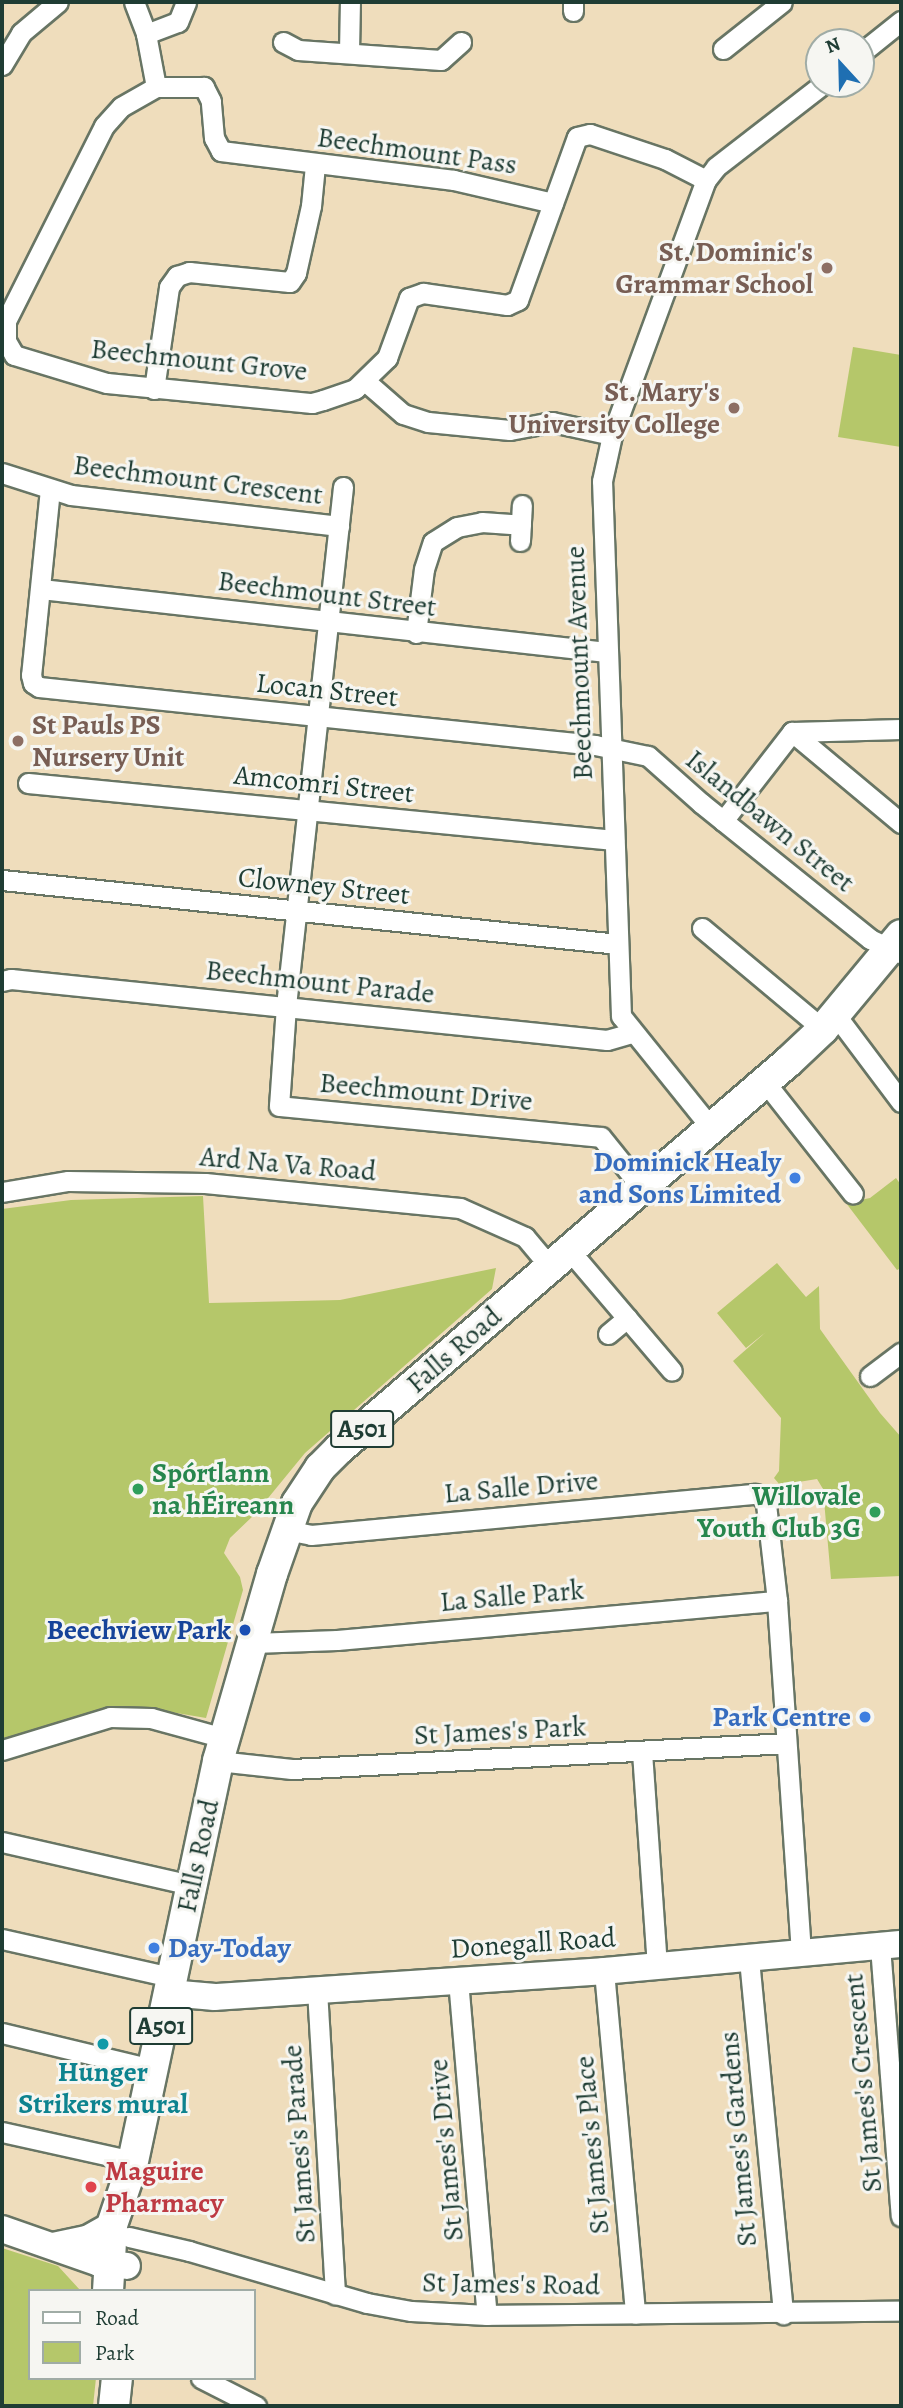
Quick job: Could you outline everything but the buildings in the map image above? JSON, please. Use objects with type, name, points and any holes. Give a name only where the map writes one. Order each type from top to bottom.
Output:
[{"type":"main road","name":"Falls Road","points":[[118,2262],[132,2164],[221,1749],[286,1530],[297,1503],[320,1468],[765,1082],[829,1021],[898,946]]},
{"type":"main road","points":[[114,2406],[117,2380]]},
{"type":"street","points":[[2,65],[21,33],[58,2]]},
{"type":"street","points":[[134,2],[146,34],[156,87]]},
{"type":"street","points":[[146,34],[178,22],[186,2]]},
{"type":"street","points":[[349,52],[350,2]]},
{"type":"street","points":[[723,48],[782,2]]},
{"type":"street","points":[[875,42],[901,21]]},
{"type":"street","points":[[283,42],[298,50],[441,60],[461,43]]},
{"type":"street","name":"Beechmount Pass","points":[[156,87],[204,87],[211,101],[214,138],[221,151],[316,165],[454,180],[553,204]]},
{"type":"street","name":"Beechmount Grove","points":[[156,87],[121,107],[104,126],[6,321],[6,341],[14,355],[107,383],[312,403],[355,389],[365,381]]},
{"type":"street","points":[[612,435],[582,426],[552,422],[510,430],[428,422],[403,414],[365,381],[387,358],[409,298],[423,293],[507,305],[519,300],[577,137],[590,134],[665,159],[706,180],[716,167],[805,97]]},
{"type":"street","points":[[154,389],[169,287],[177,276],[189,272],[290,282],[296,273],[305,233],[316,165]]},
{"type":"street","name":"Beechmount Avenue","points":[[706,180],[612,435],[602,481],[609,749],[621,1016],[712,1129]]},
{"type":"street","name":"Beechmount Crescent","points":[[2,473],[71,495],[339,526]]},
{"type":"street","points":[[286,1006],[343,487]]},
{"type":"street","points":[[41,589],[50,489]]},
{"type":"street","points":[[416,633],[424,569],[433,542],[457,527],[482,522],[521,524]]},
{"type":"street","name":"Beechmount Street","points":[[41,589],[416,633],[606,652]]},
{"type":"street","name":"Locan Street","points":[[41,589],[32,675],[33,683],[39,687],[609,749]]},
{"type":"street","points":[[792,732],[901,729]]},
{"type":"street","points":[[723,821],[792,732]]},
{"type":"street","points":[[792,732],[901,824]]},
{"type":"street","name":"Islandbawn Street","points":[[609,749],[648,756],[723,821],[870,939],[898,946]]},
{"type":"street","name":"Amcomri Street","points":[[28,783],[614,841]]},
{"type":"street","name":"Clowney Street","points":[[2,880],[618,944]]},
{"type":"street","points":[[702,928],[829,1021],[901,1102]]},
{"type":"street","name":"Beechmount Parade","points":[[2,981],[11,979],[607,1040],[632,1033]]},
{"type":"street","name":"Beechmount Drive","points":[[286,1006],[278,1106],[601,1137],[642,1188]]},
{"type":"street","points":[[765,1082],[853,1194]]},
{"type":"street","name":"Ard Na Va Road","points":[[2,1192],[68,1181],[205,1183],[460,1208],[525,1237],[560,1259],[627,1318],[672,1371]]},
{"type":"street","points":[[608,1334],[627,1318]]},
{"type":"street","points":[[870,1376],[901,1353]]},
{"type":"street","name":"La Salle Drive","points":[[286,1530],[311,1535],[755,1494],[762,1496],[766,1504],[777,1601]]},
{"type":"street","points":[[777,1601],[801,1954]]},
{"type":"street","name":"La Salle Park","points":[[253,1643],[337,1640],[777,1601]]},
{"type":"street","points":[[2,1750],[110,1717],[151,1718],[221,1749]]},
{"type":"street","name":"St James's Park","points":[[221,1749],[292,1769],[786,1743]]},
{"type":"street","points":[[642,1752],[657,1965]]},
{"type":"street","points":[[2,1842],[191,1885]]},
{"type":"street","points":[[2,1939],[170,1985]]},
{"type":"street","name":"Donegall Road","points":[[170,1985],[215,1997],[604,1971],[890,1945]]},
{"type":"street","name":"St James's Crescent","points":[[890,1945],[901,2216]]},
{"type":"street","name":"St James's Gardens","points":[[749,1959],[783,2314]]},
{"type":"street","name":"St James's Place","points":[[604,1971],[635,2314]]},
{"type":"street","name":"St James's Drive","points":[[458,1980],[487,2315]]},
{"type":"street","name":"St James's Parade","points":[[317,1990],[335,2294]]},
{"type":"street","points":[[2,2034],[152,2069]]},
{"type":"street","points":[[2,2132],[132,2164]]},
{"type":"street","points":[[2,2230],[118,2262]]},
{"type":"street","points":[[53,2246],[87,2239],[118,2262]]},
{"type":"street","name":"St James's Road","points":[[118,2262],[189,2251],[335,2294],[411,2311],[487,2315],[901,2311]]},
{"type":"street","points":[[205,2380],[256,2406]]},
{"type":"green space","points":[[853,347],[901,355],[901,447],[838,437]]},
{"type":"green space","points":[[896,1178],[901,1185],[901,1268],[897,1270],[846,1203],[870,1198]]},
{"type":"green space","name":"Spórtlann na hÉireann","points":[[203,1196],[209,1303],[340,1300],[496,1268],[492,1289],[305,1453],[255,1514],[230,1538],[224,1553],[240,1577],[243,1590],[206,1718],[153,1709],[121,1709],[83,1715],[2,1741],[2,1209],[71,1200]]},
{"type":"green space","points":[[777,1263],[806,1297],[819,1286],[820,1329],[880,1413],[901,1437],[901,1576],[831,1579],[823,1489],[817,1479],[780,1485],[774,1478],[779,1471],[781,1418],[733,1361],[766,1332],[746,1348],[717,1313]]},
{"type":"green space","points":[[2,2248],[58,2266],[79,2289],[28,2289],[28,2380],[96,2380],[93,2406],[2,2406]]},
{"type":"place","name":"St. Dominic's Grammar School","points":[[827,268]]},
{"type":"place","name":"St. Mary's University College","points":[[734,408]]},
{"type":"place","name":"St Pauls PS Nursery Unit","points":[[18,741]]},
{"type":"place","name":"Dominick Healy and Sons Limited","points":[[795,1178]]},
{"type":"place","name":"Spórtlann na hÉireann","points":[[138,1489]]},
{"type":"place","name":"Willovale Youth Club 3G","points":[[875,1512]]},
{"type":"place","name":"Beechview Park","points":[[245,1630]]},
{"type":"place","name":"Park Centre","points":[[865,1717]]},
{"type":"place","name":"Day-Today","points":[[154,1948]]},
{"type":"place","name":"Hunger Strikers mural","points":[[103,2044]]},
{"type":"place","name":"Maguire Pharmacy","points":[[91,2187]]}]
